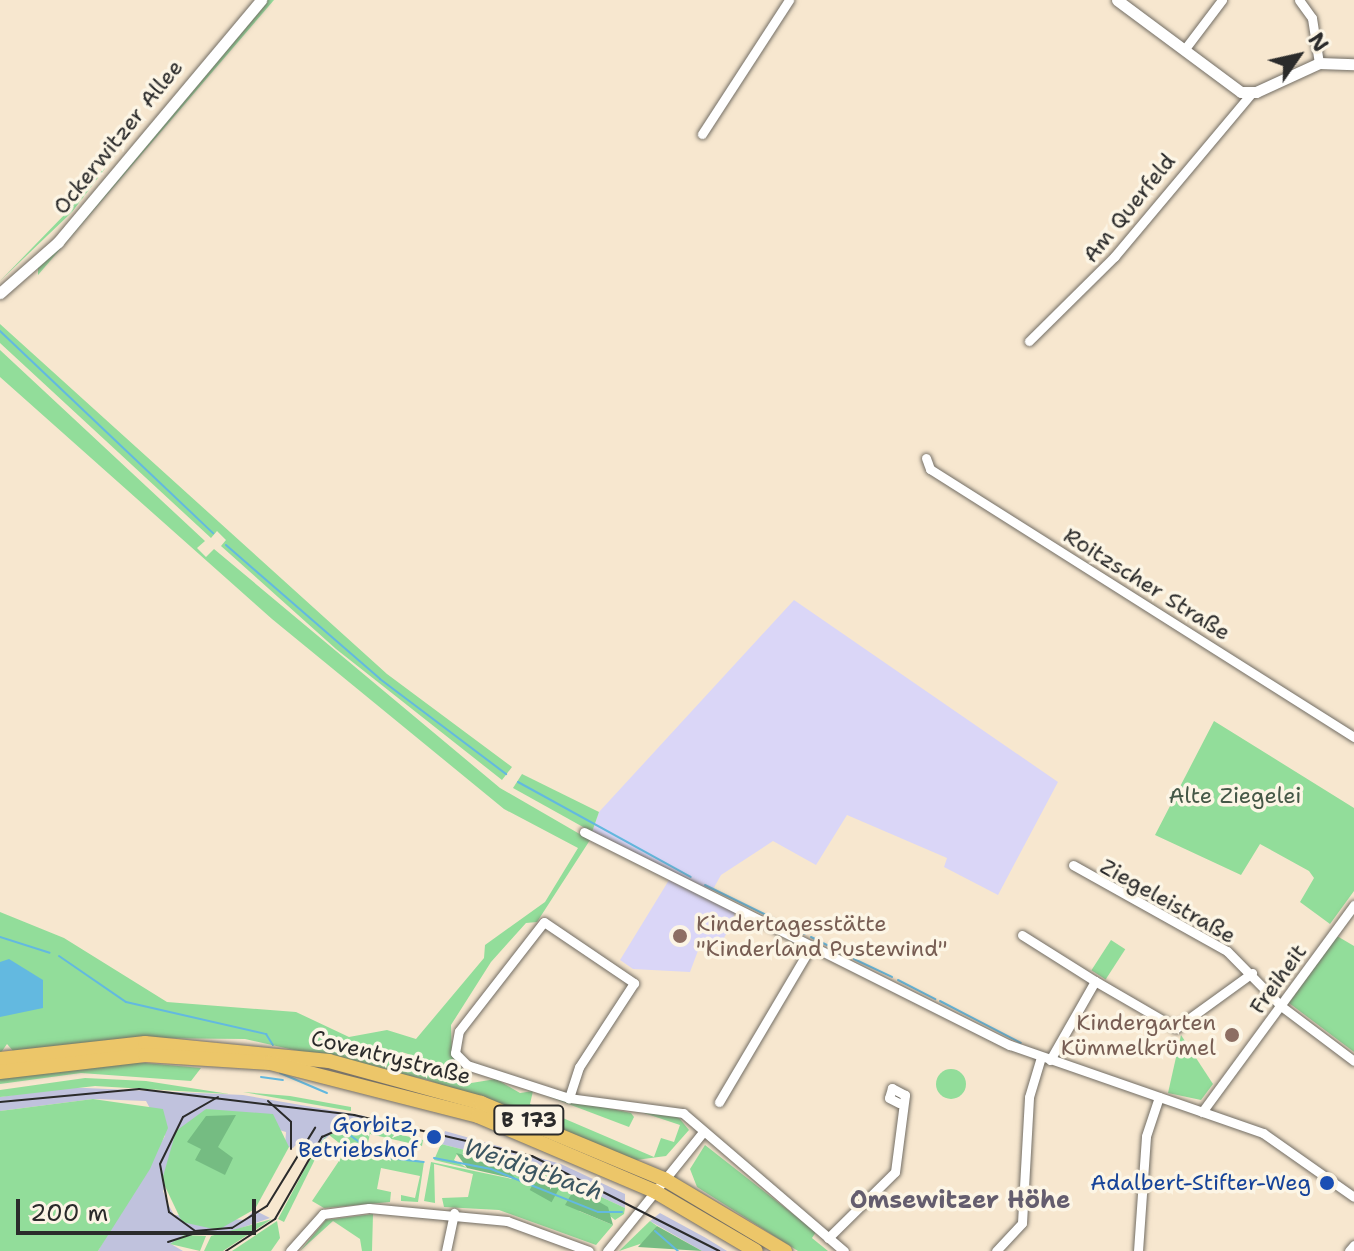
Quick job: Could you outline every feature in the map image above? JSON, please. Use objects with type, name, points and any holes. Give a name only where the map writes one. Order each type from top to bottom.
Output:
[{"type":"main road","name":"Coventrystraße","points":[[0,1059],[160,1043],[329,1061],[481,1103],[659,1185],[785,1251]]},
{"type":"main road","name":"Coventrystraße","points":[[0,1072],[145,1055],[270,1063],[463,1111],[659,1185],[756,1251]]},
{"type":"street","name":"Ockerwitzer Allee","points":[[0,293],[58,242],[261,0]]},
{"type":"street","points":[[702,134],[789,0]]},
{"type":"street","points":[[1184,50],[1222,0]]},
{"type":"street","points":[[1299,0],[1312,18],[1319,63]]},
{"type":"street","points":[[1125,3],[1184,50],[1251,94],[1319,63],[1354,64]]},
{"type":"street","name":"Am Querfeld","points":[[1029,341],[1114,257],[1251,94]]},
{"type":"street","name":"Roitzscher Straße","points":[[926,458],[930,469],[1354,737]]},
{"type":"street","points":[[584,832],[1046,1059],[1263,1133],[1354,1197]]},
{"type":"street","name":"Ziegeleistraße","points":[[1073,865],[1227,951],[1252,973],[1281,1006],[1354,1061]]},
{"type":"street","name":"Freiheit","points":[[1202,1112],[1354,905]]},
{"type":"street","points":[[569,1098],[579,1067],[634,983],[544,922],[459,1031],[455,1053],[467,1065],[569,1098],[615,1109],[672,1108],[844,1251]]},
{"type":"street","points":[[1022,935],[1176,1028],[1252,973]]},
{"type":"street","points":[[719,1102],[812,945]]},
{"type":"street","points":[[996,1251],[1022,1223],[1029,1097],[1046,1059],[1095,981]]},
{"type":"street","points":[[1138,1251],[1146,1136],[1159,1097]]},
{"type":"street","points":[[828,1238],[895,1172],[899,1103]]},
{"type":"street","points":[[607,1251],[703,1132]]},
{"type":"street","points":[[290,1251],[323,1214],[369,1208],[454,1213],[507,1221],[589,1251]]},
{"type":"street","points":[[446,1251],[454,1213]]},
{"type":"street","points":[[1349,1251],[1354,1245]]},
{"type":"shaded area","points":[[794,600],[1058,782],[998,895],[944,867],[947,858],[847,815],[816,865],[773,841],[721,875],[712,891],[592,832],[599,812]]},
{"type":"shaded area","name":"Kindertagesstätte \"Kinderland Pustewind\"","points":[[669,880],[735,912],[731,926],[719,946],[699,948],[690,972],[633,969],[620,960]]},
{"type":"shaded area","points":[[63,1087],[243,1095],[365,1116],[363,1124],[337,1128],[316,1148],[302,1138],[293,1148],[285,1146],[286,1132],[206,1109],[163,1191],[174,1215],[245,1220],[254,1210],[270,1218],[224,1234],[184,1235],[171,1244],[183,1251],[98,1251],[165,1136],[146,1101],[93,1099],[0,1111],[0,1097]]},
{"type":"shaded area","points":[[445,1131],[561,1164],[625,1194],[625,1208],[543,1170],[441,1144]]},
{"type":"shaded area","points":[[660,1213],[727,1251],[702,1251],[650,1221]]},
{"type":"green space","points":[[266,0],[274,0],[38,275],[38,267]]},
{"type":"green space","points":[[123,145],[72,212],[0,281],[69,210]]},
{"type":"green space","points":[[0,324],[387,674],[512,767],[502,780],[336,649],[221,546],[226,540],[217,531],[211,538],[0,343]]},
{"type":"green space","points":[[0,350],[205,541],[197,548],[206,557],[214,549],[500,788],[590,840],[537,922],[526,923],[491,962],[451,1025],[452,1056],[465,1073],[402,1052],[398,1062],[465,1084],[496,1079],[520,1093],[533,1091],[530,1104],[654,1157],[661,1138],[674,1142],[680,1125],[641,1112],[675,1113],[689,1130],[666,1156],[636,1160],[428,1080],[245,1039],[144,1038],[14,1052],[7,1044],[0,1054],[0,912],[64,938],[167,1002],[296,1012],[349,1037],[387,1030],[416,1039],[484,958],[485,945],[545,902],[578,848],[504,809],[272,619],[0,377]]},
{"type":"green space","name":"Alte Ziegelei","points":[[1214,721],[1354,808],[1354,891],[1330,924],[1300,902],[1314,878],[1309,871],[1260,844],[1241,875],[1155,835]]},
{"type":"green space","points":[[522,774],[599,812],[592,832],[513,788]]},
{"type":"green space","points":[[1337,936],[1354,946],[1354,1052],[1289,1003]]},
{"type":"green space","points":[[1111,940],[1125,949],[1106,979],[1091,970]]},
{"type":"green space","points":[[1181,1035],[1213,1084],[1201,1100],[1168,1093]]},
{"type":"green space","points":[[112,1060],[201,1068],[191,1081],[81,1073],[0,1084],[0,1077]]},
{"type":"green space","points":[[951,1069],[962,1073],[966,1084],[962,1095],[951,1099],[940,1095],[936,1084],[940,1073]]},
{"type":"green space","points":[[85,1078],[146,1081],[229,1094],[95,1086],[0,1097],[0,1090]]},
{"type":"green space","points":[[243,1092],[290,1096],[351,1107],[351,1111]]},
{"type":"green space","points":[[542,1094],[631,1113],[634,1117],[629,1127]]},
{"type":"green space","points":[[93,1099],[163,1109],[168,1128],[150,1169],[98,1251],[0,1251],[0,1111]]},
{"type":"green space","points":[[206,1109],[273,1114],[289,1147],[255,1209],[218,1230],[182,1222],[162,1180],[176,1131]]},
{"type":"green space","points":[[236,1115],[218,1147],[233,1158],[225,1175],[195,1160],[201,1149],[187,1142],[206,1116]]},
{"type":"green space","points":[[355,1124],[423,1140],[422,1146],[370,1134],[367,1147],[424,1162],[418,1202],[401,1201],[401,1195],[415,1198],[420,1176],[381,1168],[377,1189],[391,1192],[390,1202],[324,1208],[312,1201],[347,1149],[329,1135]]},
{"type":"green space","points":[[327,1135],[284,1222],[278,1219],[316,1148]]},
{"type":"green space","points":[[441,1144],[543,1170],[625,1208],[624,1214],[615,1220],[575,1188],[579,1211],[613,1225],[596,1245],[499,1210],[444,1207],[442,1198],[468,1197],[473,1174],[434,1164],[435,1203],[424,1201],[431,1162],[512,1179],[503,1165],[457,1154],[454,1160],[467,1168],[434,1160]]},
{"type":"green space","points":[[705,1145],[816,1232],[812,1238],[828,1251],[798,1251],[697,1187],[690,1169]]},
{"type":"green space","points":[[456,1153],[503,1165],[516,1179],[467,1168]]},
{"type":"green space","points":[[537,1177],[559,1189],[552,1202],[530,1190]]},
{"type":"green space","points":[[575,1188],[608,1207],[613,1225],[565,1205]]},
{"type":"green space","points":[[373,1214],[372,1251],[362,1251],[360,1239],[333,1221],[300,1251],[326,1220]]},
{"type":"green space","points":[[272,1219],[223,1251],[204,1251],[211,1236]]},
{"type":"green space","points":[[277,1221],[280,1238],[271,1251],[232,1251]]},
{"type":"green space","points":[[650,1221],[657,1226],[649,1241],[619,1251]]},
{"type":"green space","points":[[657,1226],[702,1251],[638,1247]]},
{"type":"green space","points":[[184,1235],[206,1236],[200,1251],[170,1244]]},
{"type":"water","points":[[9,959],[43,980],[43,1008],[0,1017],[0,962]]},
{"type":"waterway","points":[[0,331],[213,533]]},
{"type":"waterway","points":[[226,545],[380,679],[506,774]]},
{"type":"waterway","points":[[518,782],[691,877]]},
{"type":"waterway","points":[[705,885],[805,934]]},
{"type":"waterway","name":"Weidigtbach","points":[[0,937],[50,953]]},
{"type":"waterway","points":[[811,937],[849,956]]},
{"type":"waterway","name":"Weidigtbach","points":[[59,956],[126,1002],[266,1034],[273,1045]]},
{"type":"waterway","points":[[854,959],[892,977]]},
{"type":"waterway","points":[[898,980],[935,999]]},
{"type":"waterway","points":[[940,1001],[1021,1043]]},
{"type":"waterway","name":"Weidigtbach","points":[[280,1073],[327,1093]]},
{"type":"waterway","points":[[261,1077],[283,1080]]},
{"type":"waterway","name":"Weidigtbach","points":[[351,1136],[380,1157],[424,1162]]},
{"type":"waterway","name":"Weidigtbach","points":[[434,1158],[491,1169],[598,1212],[622,1212]]},
{"type":"waterway","name":"Weidigtbach","points":[[655,1231],[678,1251]]},
{"type":"tram line","points":[[0,1102],[139,1089],[354,1115],[532,1156],[719,1251]]},
{"type":"tram line","points":[[218,1097],[183,1117],[160,1164],[169,1212],[195,1231],[232,1228],[267,1206],[315,1128]]},
{"type":"tram line","points":[[268,1101],[291,1122],[291,1149]]},
{"type":"tram line","points":[[226,1251],[275,1219],[322,1137],[358,1121]]},
{"type":"tram line","points":[[168,1242],[198,1232]]},
{"type":"place","name":"Kindertagesstätte \"Kinderland Pustewind\"","points":[[680,936]]},
{"type":"place","name":"Kindergarten Kümmelkrümel","points":[[1232,1035]]},
{"type":"place","name":"Gorbitz, Betriebshof","points":[[434,1137]]},
{"type":"place","name":"Adalbert-Stifter-Weg","points":[[1327,1183]]},
{"type":"district","name":"Omsewitzer Höhe","points":[[960,1201]]}]
